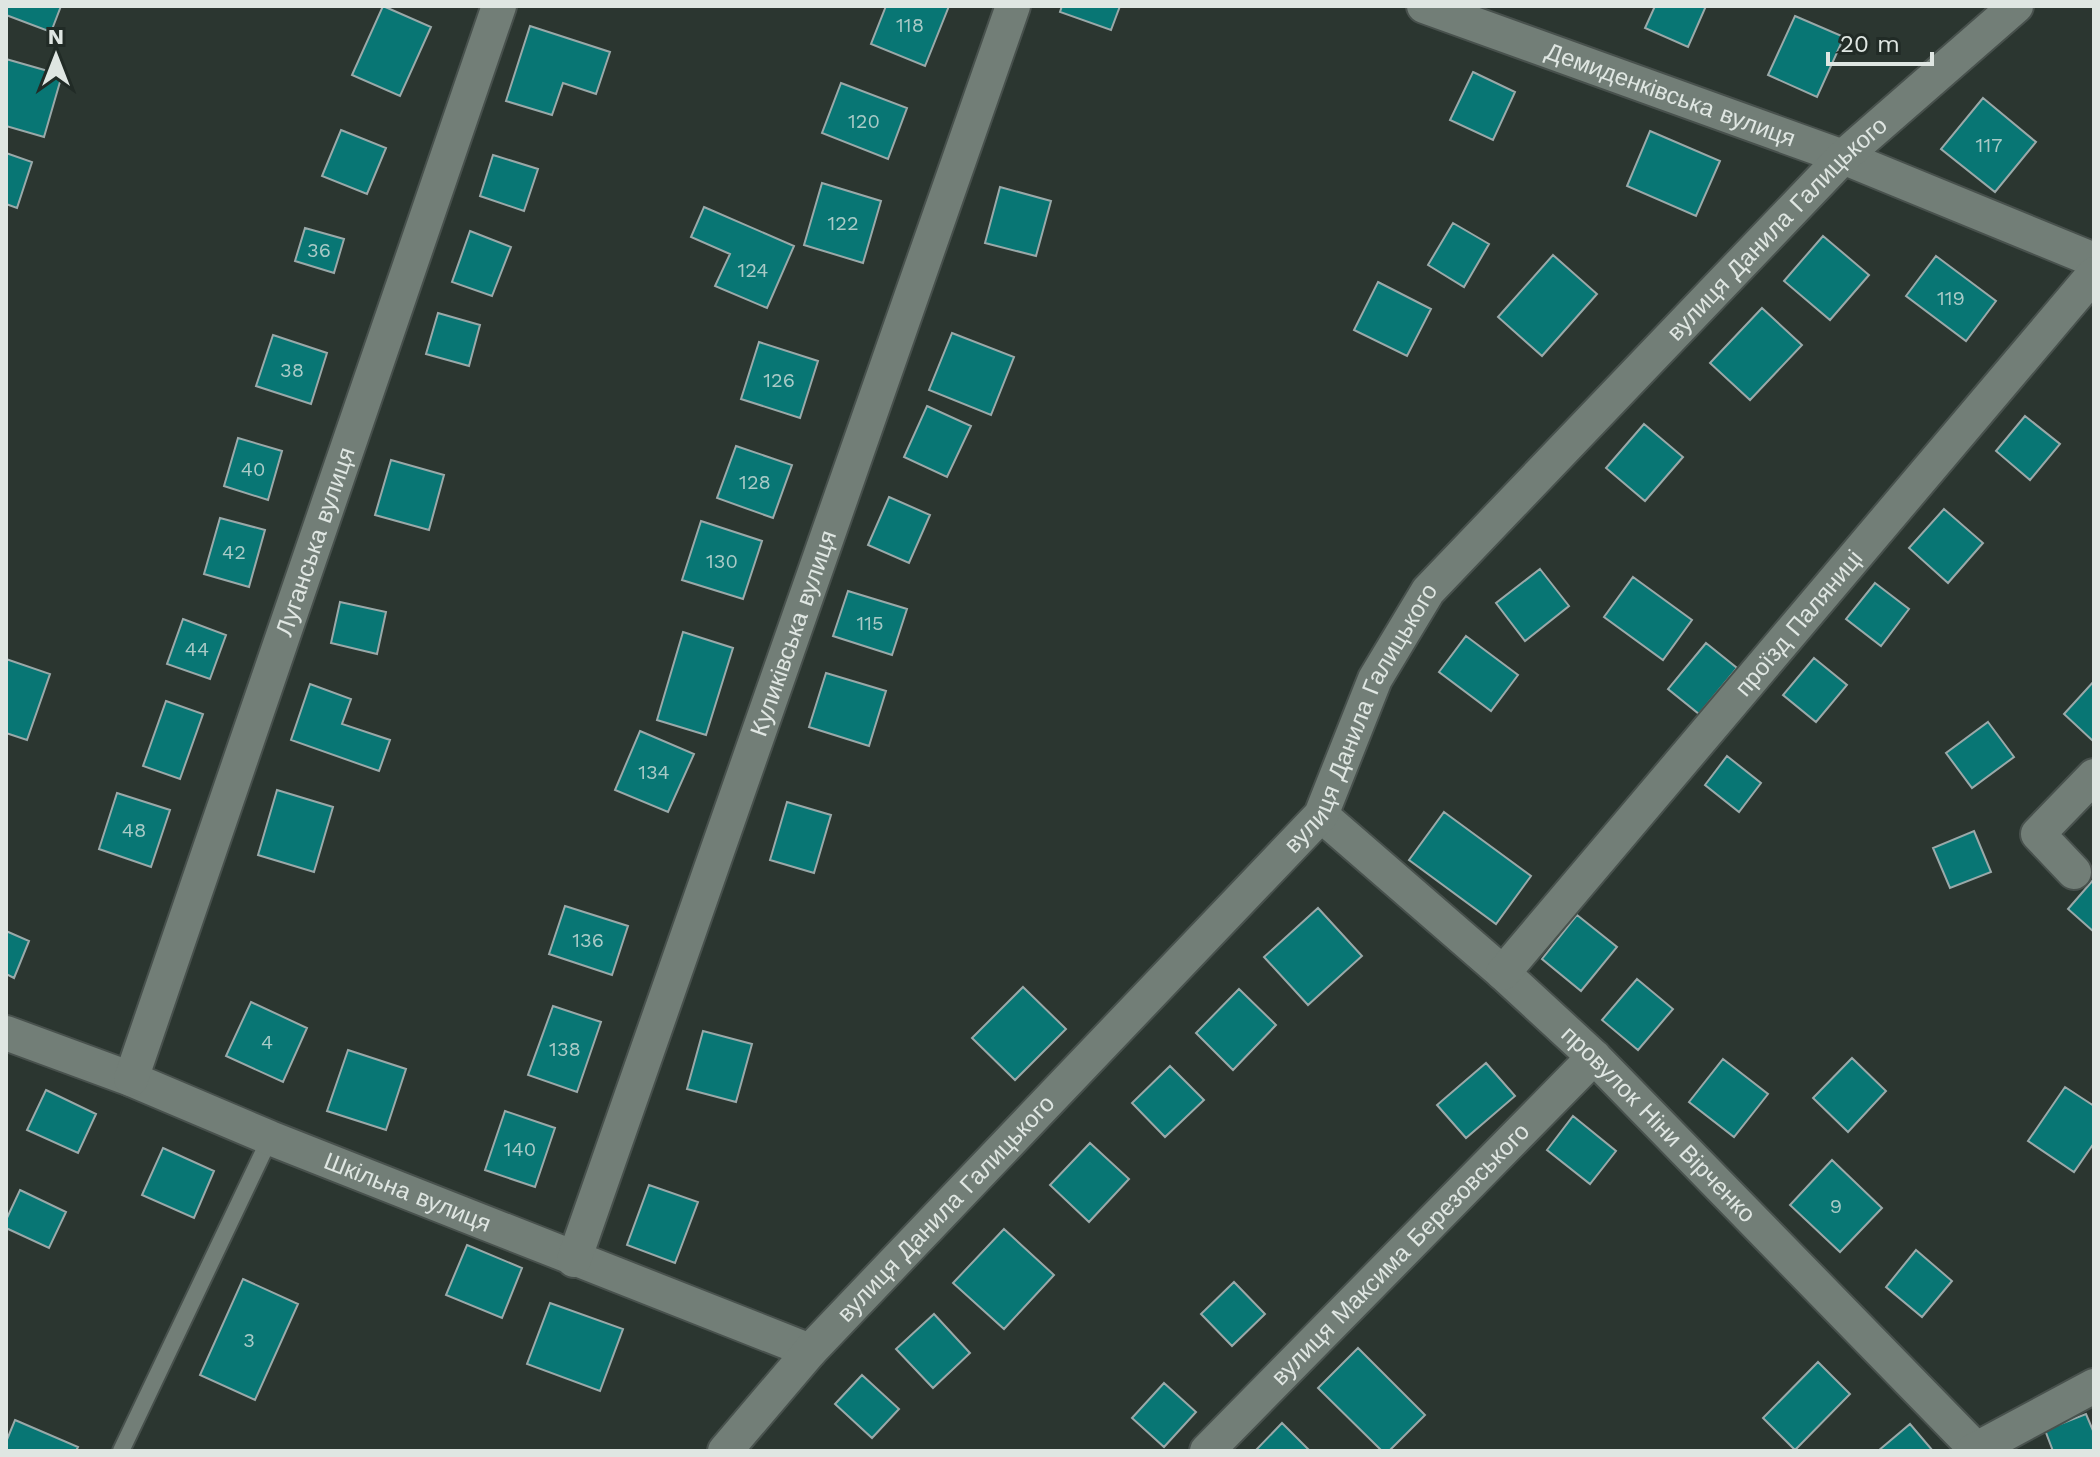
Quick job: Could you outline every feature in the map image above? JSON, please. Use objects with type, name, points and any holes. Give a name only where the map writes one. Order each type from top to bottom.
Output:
[{"type":"street","name":"Луганська вулиця","points":[[131,1079],[499,6]]},
{"type":"street","name":"Куликівська вулиця","points":[[574,1260],[1013,6]]},
{"type":"street","name":"Демиденківська вулиця","points":[[1424,6],[1480,15],[1843,157],[2094,260]]},
{"type":"street","name":"вулиця Данила Галицького","points":[[725,1451],[810,1351],[1321,815],[1375,679],[1428,591],[1843,157],[2016,6]]},
{"type":"street","name":"проїзд Паляниці","points":[[1503,973],[2094,274]]},
{"type":"street","points":[[2074,872],[2038,834],[2094,776]]},
{"type":"street","name":"провулок Ніни Вірченко","points":[[1321,815],[1503,973],[1594,1057],[1976,1450]]},
{"type":"street","name":"Шкільна вулиця","points":[[6,1033],[131,1079],[574,1260],[810,1351]]},
{"type":"street","name":"вулиця Максима Березовського","points":[[1207,1451],[1594,1057]]},
{"type":"street","points":[[1976,1450],[2094,1386]]},
{"type":"lane","points":[[121,1451],[270,1138]]},
{"type":"building","points":[[6,6],[61,6],[51,32],[6,15]]},
{"type":"building","points":[[383,6],[431,27],[400,96],[352,75]]},
{"type":"building","points":[[886,6],[949,6],[925,66],[871,44]]},
{"type":"building","points":[[1062,6],[1120,6],[1111,30],[1060,12]]},
{"type":"building","points":[[1655,6],[1706,6],[1688,47],[1645,28]]},
{"type":"building","points":[[1795,16],[1844,37],[1817,97],[1768,75]]},
{"type":"building","points":[[530,26],[610,52],[596,94],[563,83],[552,115],[506,101]]},
{"type":"building","points":[[6,59],[62,75],[44,137],[6,126]]},
{"type":"building","points":[[1473,72],[1515,92],[1493,140],[1450,120]]},
{"type":"building","points":[[841,83],[907,108],[888,159],[822,133]]},
{"type":"building","points":[[1983,98],[2036,142],[1995,192],[1941,149]]},
{"type":"building","points":[[341,130],[386,148],[367,194],[322,176]]},
{"type":"building","points":[[1650,131],[1720,161],[1696,216],[1627,186]]},
{"type":"building","points":[[6,153],[32,162],[17,208],[6,204]]},
{"type":"building","points":[[493,155],[538,169],[524,211],[480,196]]},
{"type":"building","points":[[822,183],[881,201],[863,263],[804,245]]},
{"type":"building","points":[[1000,187],[1051,201],[1036,256],[985,243]]},
{"type":"building","points":[[704,207],[794,246],[767,308],[715,286],[730,254],[691,237]]},
{"type":"building","points":[[1453,223],[1489,244],[1464,287],[1428,265]]},
{"type":"building","points":[[305,228],[344,239],[334,273],[295,261]]},
{"type":"building","points":[[470,231],[511,247],[492,296],[452,282]]},
{"type":"building","points":[[1823,236],[1869,275],[1830,320],[1784,281]]},
{"type":"building","points":[[1553,255],[1597,294],[1542,356],[1498,317]]},
{"type":"building","points":[[1936,256],[1996,301],[1966,341],[1906,296]]},
{"type":"building","points":[[1378,282],[1431,309],[1407,356],[1354,330]]},
{"type":"building","points":[[1762,308],[1802,345],[1750,400],[1710,363]]},
{"type":"building","points":[[438,313],[480,325],[469,366],[426,354]]},
{"type":"building","points":[[952,333],[1014,357],[991,415],[929,390]]},
{"type":"building","points":[[273,335],[327,353],[311,404],[256,386]]},
{"type":"building","points":[[759,342],[818,361],[800,418],[741,399]]},
{"type":"building","points":[[927,406],[971,426],[947,477],[904,457]]},
{"type":"building","points":[[2025,416],[2060,444],[2030,480],[1996,451]]},
{"type":"building","points":[[1644,424],[1683,457],[1645,501],[1606,468]]},
{"type":"building","points":[[238,438],[282,451],[268,500],[224,486]]},
{"type":"building","points":[[736,446],[792,465],[773,518],[717,498]]},
{"type":"building","points":[[391,460],[444,475],[429,530],[375,515]]},
{"type":"building","points":[[889,497],[930,515],[909,563],[868,545]]},
{"type":"building","points":[[1944,509],[1983,543],[1948,583],[1909,548]]},
{"type":"building","points":[[220,518],[265,530],[249,587],[204,574]]},
{"type":"building","points":[[701,521],[762,541],[743,599],[682,580]]},
{"type":"building","points":[[1540,569],[1569,606],[1525,641],[1496,603]]},
{"type":"building","points":[[1633,577],[1692,620],[1663,660],[1604,617]]},
{"type":"building","points":[[1875,583],[1909,609],[1881,646],[1846,619]]},
{"type":"building","points":[[848,591],[907,609],[892,655],[833,636]]},
{"type":"building","points":[[340,602],[386,612],[377,654],[331,643]]},
{"type":"building","points":[[183,619],[226,635],[210,679],[167,664]]},
{"type":"building","points":[[683,632],[733,648],[706,735],[657,720]]},
{"type":"building","points":[[1466,636],[1518,675],[1491,711],[1439,672]]},
{"type":"building","points":[[1706,643],[1737,668],[1699,714],[1668,689]]},
{"type":"building","points":[[1814,658],[1847,685],[1816,722],[1783,695]]},
{"type":"building","points":[[6,659],[50,674],[27,740],[6,733]]},
{"type":"building","points":[[826,673],[886,691],[869,746],[809,727]]},
{"type":"building","points":[[2094,681],[2094,742],[2064,714]]},
{"type":"building","points":[[310,684],[351,699],[342,724],[390,740],[379,771],[291,740]]},
{"type":"building","points":[[166,701],[203,714],[180,779],[143,766]]},
{"type":"building","points":[[1988,722],[2014,757],[1972,788],[1946,753]]},
{"type":"building","points":[[640,731],[694,754],[668,812],[615,790]]},
{"type":"building","points":[[1727,756],[1761,783],[1739,812],[1705,785]]},
{"type":"building","points":[[277,790],[333,807],[314,872],[258,855]]},
{"type":"building","points":[[117,793],[170,810],[151,867],[99,849]]},
{"type":"building","points":[[787,802],[831,815],[814,873],[770,860]]},
{"type":"building","points":[[1444,812],[1531,876],[1496,924],[1409,860]]},
{"type":"building","points":[[1974,831],[1991,872],[1950,888],[1933,848]]},
{"type":"building","points":[[2094,879],[2094,932],[2068,909]]},
{"type":"building","points":[[565,906],[628,926],[612,975],[549,954]]},
{"type":"building","points":[[1318,908],[1362,956],[1308,1005],[1264,957]]},
{"type":"building","points":[[1577,915],[1617,947],[1581,991],[1542,959]]},
{"type":"building","points":[[6,931],[29,941],[14,978],[6,974]]},
{"type":"building","points":[[1637,979],[1673,1009],[1638,1050],[1602,1020]]},
{"type":"building","points":[[1023,987],[1066,1029],[1015,1080],[972,1038]]},
{"type":"building","points":[[1239,989],[1276,1025],[1233,1070],[1196,1033]]},
{"type":"building","points":[[251,1002],[307,1028],[283,1082],[226,1056]]},
{"type":"building","points":[[553,1006],[601,1022],[577,1092],[528,1075]]},
{"type":"building","points":[[703,1031],[752,1044],[736,1102],[687,1089]]},
{"type":"building","points":[[348,1050],[406,1069],[386,1130],[327,1111]]},
{"type":"building","points":[[1852,1058],[1886,1091],[1848,1132],[1813,1098]]},
{"type":"building","points":[[1723,1059],[1768,1094],[1734,1137],[1689,1102]]},
{"type":"building","points":[[1486,1063],[1515,1096],[1466,1138],[1437,1105]]},
{"type":"building","points":[[1170,1066],[1204,1100],[1165,1137],[1132,1103]]},
{"type":"building","points":[[2065,1087],[2094,1106],[2094,1143],[2074,1172],[2028,1141]]},
{"type":"building","points":[[46,1090],[96,1114],[78,1153],[27,1130]]},
{"type":"building","points":[[505,1111],[555,1128],[535,1187],[485,1170]]},
{"type":"building","points":[[1573,1116],[1616,1151],[1590,1184],[1547,1150]]},
{"type":"building","points":[[1090,1143],[1129,1179],[1089,1222],[1050,1185]]},
{"type":"building","points":[[163,1148],[214,1171],[194,1218],[142,1195]]},
{"type":"building","points":[[1832,1160],[1882,1208],[1840,1252],[1790,1205]]},
{"type":"building","points":[[649,1185],[698,1202],[675,1263],[627,1245]]},
{"type":"building","points":[[20,1190],[66,1212],[49,1248],[6,1228],[6,1220]]},
{"type":"building","points":[[1004,1229],[1054,1275],[1004,1329],[953,1283]]},
{"type":"building","points":[[467,1245],[522,1268],[502,1318],[446,1295]]},
{"type":"building","points":[[1916,1250],[1952,1281],[1922,1317],[1886,1287]]},
{"type":"building","points":[[243,1279],[298,1304],[255,1400],[200,1375]]},
{"type":"building","points":[[1234,1282],[1265,1314],[1232,1346],[1201,1314]]},
{"type":"building","points":[[550,1303],[623,1329],[600,1391],[527,1364]]},
{"type":"building","points":[[934,1314],[970,1353],[933,1388],[896,1349]]},
{"type":"building","points":[[1358,1348],[1425,1415],[1389,1451],[1382,1451],[1318,1388]]},
{"type":"building","points":[[1818,1362],[1850,1394],[1795,1450],[1763,1418]]},
{"type":"building","points":[[862,1375],[899,1409],[872,1438],[835,1404]]},
{"type":"building","points":[[1164,1383],[1196,1412],[1164,1447],[1132,1418]]},
{"type":"building","points":[[2086,1414],[2094,1433],[2094,1450],[2053,1451],[2045,1430]]},
{"type":"building","points":[[15,1420],[78,1447],[76,1451],[6,1451],[6,1442]]},
{"type":"building","points":[[1282,1423],[1310,1451],[1255,1451]]},
{"type":"building","points":[[1910,1424],[1933,1451],[1878,1451]]}]
